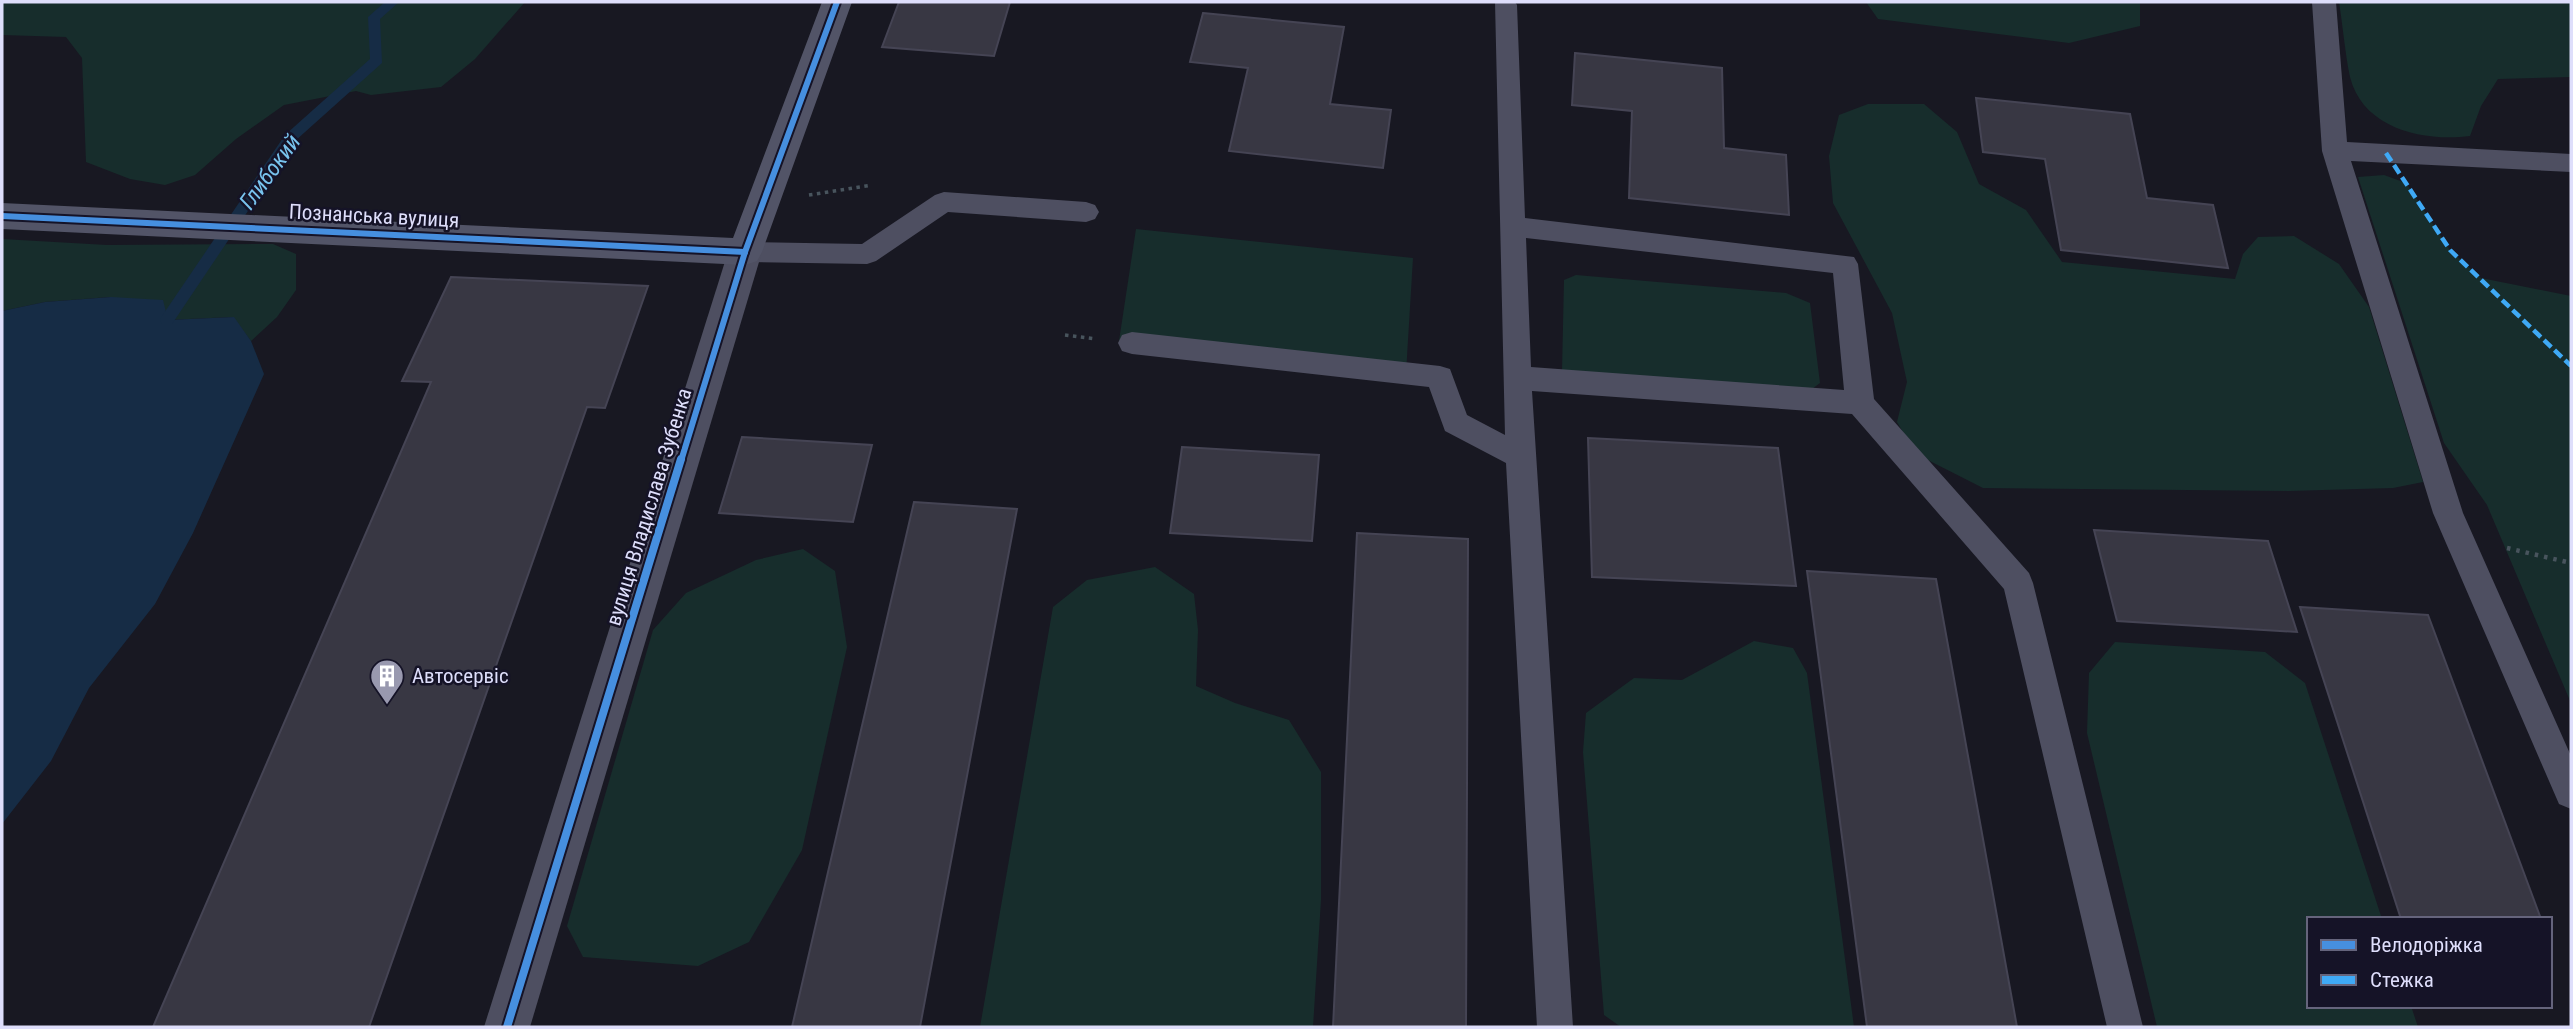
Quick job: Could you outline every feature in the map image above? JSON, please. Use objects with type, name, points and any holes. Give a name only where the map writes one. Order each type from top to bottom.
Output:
[{"type":"street","name":"вулиця Владислава Зубенка","points":[[508,1027],[745,252],[837,2]]},
{"type":"street","name":"Познанська вулиця","points":[[2,216],[745,252]]},
{"type":"lane","points":[[2324,2],[2335,151],[2457,536],[2571,793]]},
{"type":"lane","points":[[1505,5],[1520,456],[1555,1027]]},
{"type":"lane","points":[[2335,151],[2571,163]]},
{"type":"lane","points":[[745,252],[867,254],[944,202],[1086,212]]},
{"type":"lane","points":[[1513,227],[1845,264],[1860,403],[2018,583],[2125,1027]]},
{"type":"lane","points":[[1132,343],[1440,377],[1455,423],[1520,456]]},
{"type":"lane","points":[[1518,378],[1860,403]]},
{"type":"path","points":[[798,197],[872,185]]},
{"type":"path","points":[[2457,536],[2571,563]]},
{"type":"green space","points":[[2,2],[525,2],[475,59],[441,87],[371,95],[356,91],[284,105],[236,139],[195,175],[165,185],[130,179],[86,162],[82,58],[66,37],[2,35]]},
{"type":"green space","points":[[1866,2],[2140,2],[2140,26],[2069,43],[1878,19]]},
{"type":"green space","points":[[2339,2],[2571,2],[2571,77],[2498,79],[2481,106],[2470,136],[2434,137],[2415,134],[2382,120],[2368,109],[2357,95],[2350,77]]},
{"type":"green space","points":[[1868,104],[1924,104],[1957,132],[1979,184],[2026,210],[2062,262],[2235,279],[2243,254],[2258,237],[2294,236],[2339,264],[2369,307],[2423,482],[2393,488],[2289,491],[1983,488],[1916,454],[1897,422],[1907,382],[1892,313],[1833,203],[1829,156],[1839,115]]},
{"type":"green space","points":[[2384,175],[2406,183],[2450,250],[2481,278],[2571,296],[2571,703],[2487,505],[2444,443],[2358,177]]},
{"type":"green space","points":[[1136,229],[1413,258],[1406,373],[1119,341]]},
{"type":"green space","points":[[2,239],[107,245],[273,244],[296,254],[296,290],[277,317],[251,341],[233,317],[167,320],[110,297],[45,302],[2,311]]},
{"type":"green space","points":[[1576,275],[1786,293],[1810,303],[1820,383],[1808,392],[1562,372],[1564,280]]},
{"type":"green space","points":[[803,549],[835,571],[847,647],[802,850],[749,942],[698,966],[583,957],[567,926],[653,630],[686,593],[756,560]]},
{"type":"green space","points":[[1155,567],[1194,594],[1198,630],[1196,686],[1235,703],[1289,720],[1321,772],[1321,900],[1313,1027],[980,1027],[1053,607],[1087,580]]},
{"type":"green space","points":[[1754,641],[1793,648],[1807,673],[1854,1027],[1621,1027],[1604,1015],[1583,752],[1586,713],[1634,678],[1682,680]]},
{"type":"green space","points":[[2115,642],[2265,652],[2305,683],[2381,917],[2307,917],[2307,1008],[2412,1008],[2418,1027],[2157,1027],[2087,733],[2089,673]]},
{"type":"water","points":[[111,297],[163,300],[168,320],[234,317],[251,341],[264,374],[193,533],[155,604],[89,688],[51,761],[2,824],[2,311],[45,302]]},
{"type":"building","points":[[899,2],[1010,2],[994,56],[882,47]]},
{"type":"building","points":[[1203,13],[1344,27],[1330,104],[1391,110],[1383,168],[1229,151],[1248,68],[1190,62]]},
{"type":"building","points":[[1575,53],[1722,68],[1724,148],[1786,155],[1789,215],[1629,198],[1632,111],[1572,105]]},
{"type":"building","points":[[1976,98],[2130,114],[2147,198],[2213,205],[2228,268],[2061,250],[2045,159],[1983,152]]},
{"type":"building","name":"Автосервіс","points":[[451,277],[648,286],[605,408],[587,407],[369,1027],[153,1027],[431,382],[402,381]]},
{"type":"building","points":[[742,437],[872,445],[853,522],[719,513]]},
{"type":"building","points":[[1588,438],[1778,448],[1796,586],[1592,577]]},
{"type":"building","points":[[1182,447],[1319,455],[1312,541],[1170,533]]},
{"type":"building","points":[[914,502],[1017,509],[920,1027],[792,1027]]},
{"type":"building","points":[[2094,530],[2268,541],[2297,632],[2117,621]]},
{"type":"building","points":[[1357,533],[1468,539],[1466,1027],[1333,1027]]},
{"type":"building","points":[[1807,571],[1936,579],[2017,1027],[1867,1027]]},
{"type":"building","points":[[2300,607],[2428,615],[2540,917],[2400,917]]},
{"type":"waterway","name":"Глибокий","points":[[167,320],[290,138],[377,60],[374,17],[393,2]]},
{"type":"marked path","points":[[2386,153],[2450,250],[2571,366]]},
{"type":"cycle path","points":[[507,1027],[745,252],[837,2]]},
{"type":"cycle path","points":[[2,216],[745,252]]},
{"type":"place","name":"Автосервіс","points":[[387,706]]}]
